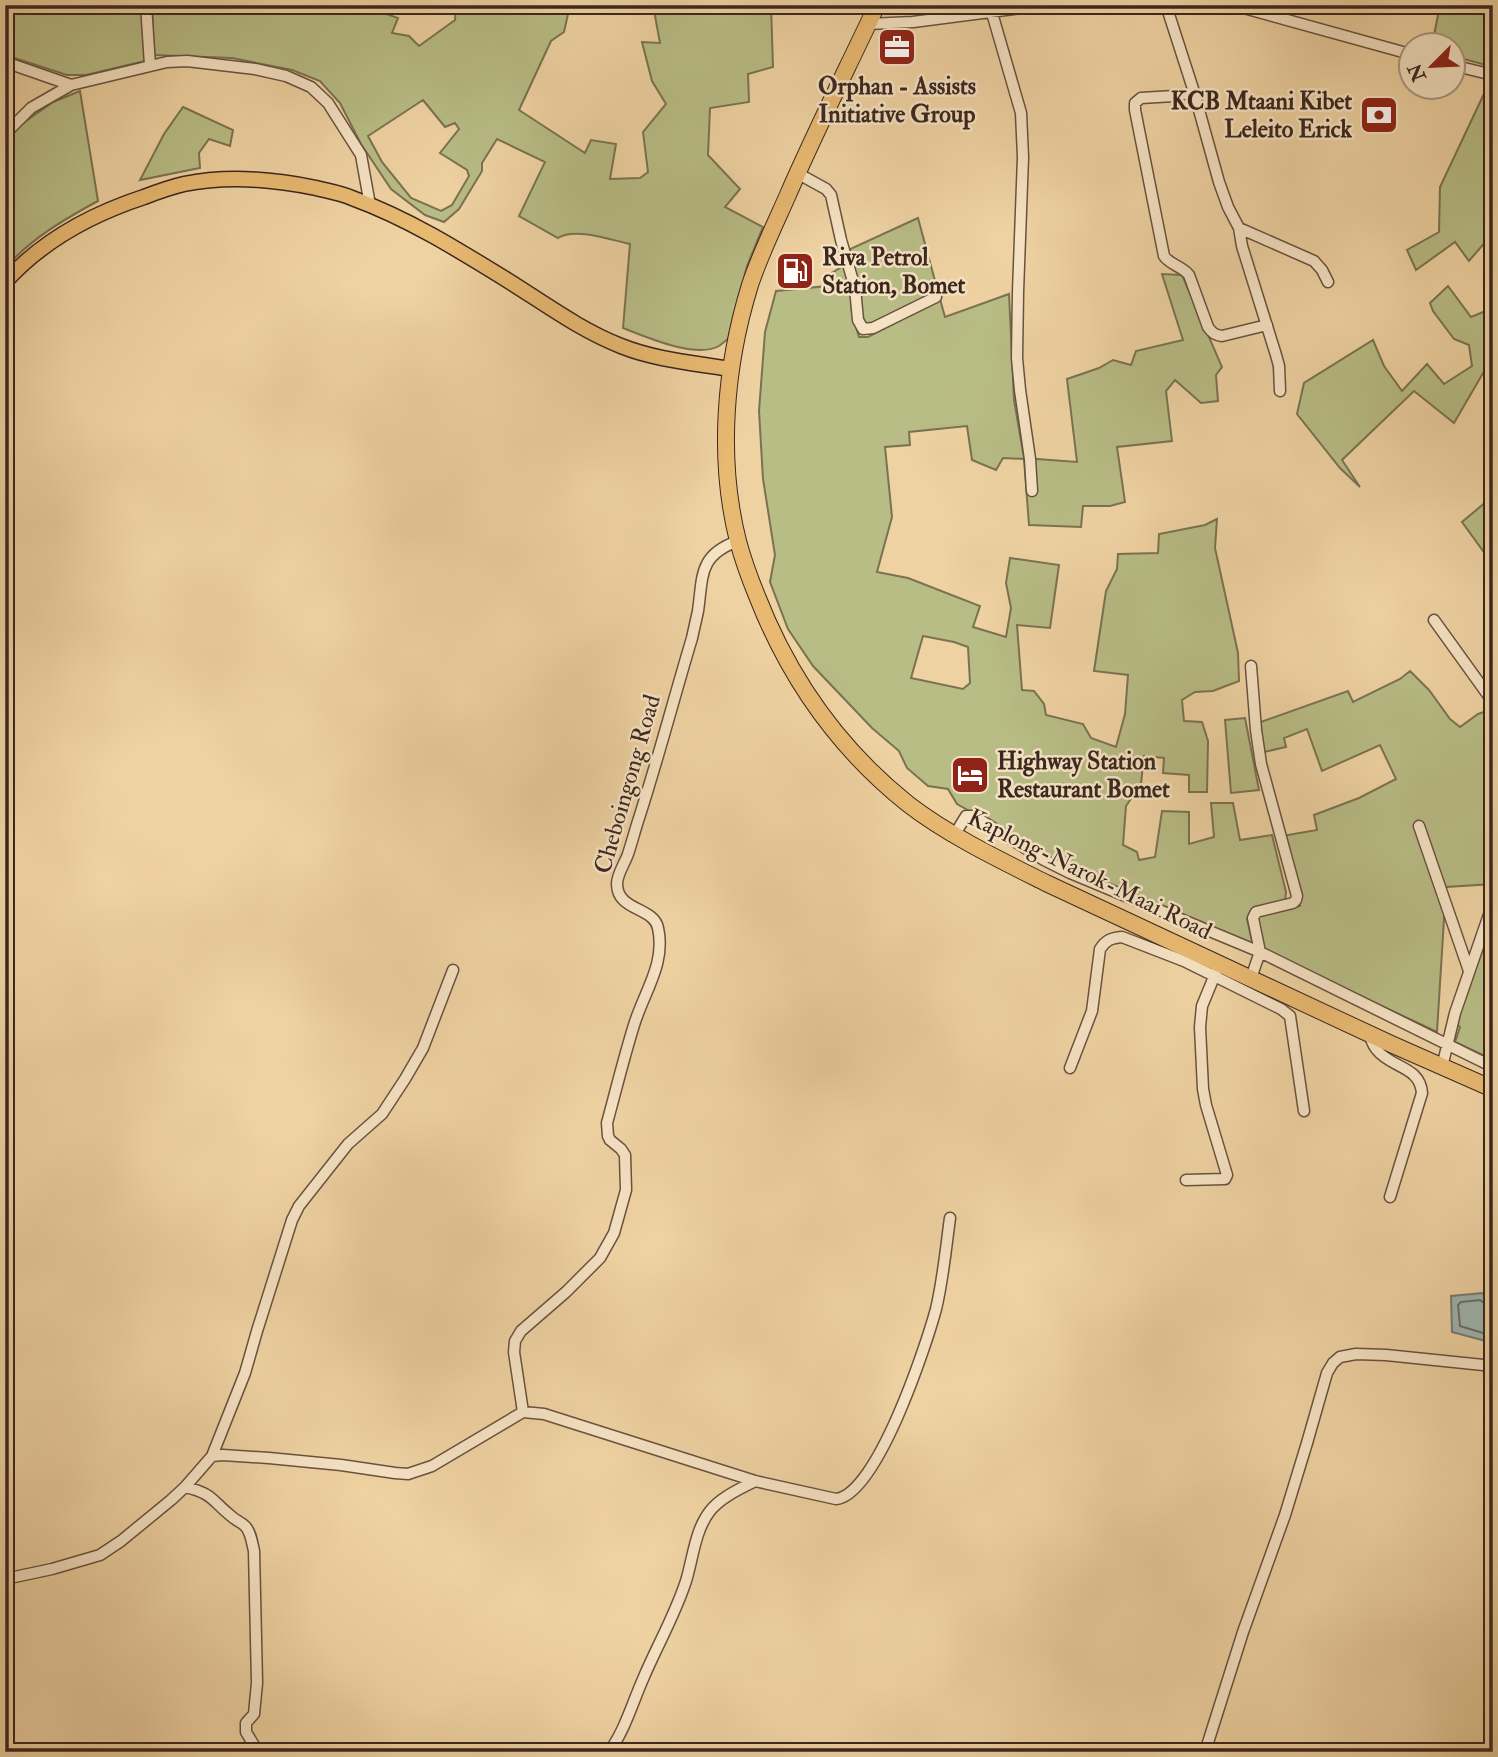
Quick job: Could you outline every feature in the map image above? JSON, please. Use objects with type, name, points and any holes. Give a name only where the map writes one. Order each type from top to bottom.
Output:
[{"type":"highway","name":"Kaplong-Narok-Maai Road","points":[[877,5],[797,173],[758,265],[730,369],[728,478],[738,541],[776,642],[800,684],[835,733],[888,787],[922,814],[1013,867],[1217,970],[1251,978],[1493,1089]]},
{"type":"main road","points":[[5,282],[26,260],[81,224],[131,201],[199,181],[267,180],[293,183],[351,197],[417,227],[573,321],[623,347],[668,360],[730,369]]},
{"type":"street","points":[[146,5],[150,65]]},
{"type":"street","points":[[868,24],[913,22],[1044,5]]},
{"type":"street","points":[[1166,5],[1219,181],[1239,228],[1242,246],[1279,366],[1280,391]]},
{"type":"street","points":[[1233,5],[1396,50]]},
{"type":"street","points":[[992,13],[1021,113],[1023,157],[1017,358],[1032,491]]},
{"type":"street","points":[[5,134],[31,108],[71,85],[167,62],[187,61],[255,69],[286,76],[311,87],[328,103],[361,155],[370,205]]},
{"type":"street","points":[[5,62],[71,85]]},
{"type":"street","points":[[1466,68],[1493,75]]},
{"type":"street","points":[[1194,92],[1141,98],[1135,103],[1164,256],[1189,275],[1212,333],[1223,336],[1266,325]]},
{"type":"street","points":[[797,173],[827,189],[831,195],[855,288],[858,320],[863,329],[873,328],[936,297]]},
{"type":"street","points":[[1239,228],[1314,261],[1328,282]]},
{"type":"street","name":"Cheboingong Road","points":[[523,1412],[514,1352],[517,1336],[600,1258],[614,1233],[626,1191],[625,1155],[608,1136],[607,1123],[634,1026],[656,972],[659,929],[650,916],[633,908],[623,899],[618,890],[618,878],[648,792],[692,638],[701,577],[705,567],[719,551],[738,541]]},
{"type":"street","points":[[1434,620],[1493,702]]},
{"type":"street","points":[[1251,666],[1255,730],[1261,764],[1297,896],[1293,903],[1256,912],[1253,918],[1260,952],[1251,978]]},
{"type":"street","points":[[955,834],[966,816],[974,816],[1044,860],[1090,882],[1260,952],[1493,1067]]},
{"type":"street","points":[[1419,827],[1469,971]]},
{"type":"street","points":[[1013,867],[1023,846]]},
{"type":"street","points":[[1442,1067],[1455,1013],[1493,903]]},
{"type":"street","points":[[1070,1068],[1092,1011],[1100,948],[1104,942],[1122,937],[1184,961],[1217,970],[1290,1016],[1304,1111]]},
{"type":"street","points":[[5,1579],[42,1572],[100,1555],[186,1487],[212,1456],[245,1373],[292,1220],[299,1206],[339,1155],[382,1114],[405,1079],[423,1048],[453,970]]},
{"type":"street","points":[[1186,1180],[1225,1179],[1227,1175],[1203,1089],[1200,1027],[1202,1006],[1217,970]]},
{"type":"street","points":[[1369,1034],[1376,1050],[1421,1082],[1422,1093],[1390,1197]]},
{"type":"street","points":[[212,1456],[269,1458],[408,1474],[432,1466],[523,1412],[544,1414],[755,1481],[836,1499],[847,1496],[864,1479],[889,1437],[904,1403],[936,1308],[950,1218]]},
{"type":"street","points":[[1205,1752],[1243,1632],[1285,1515],[1327,1373],[1333,1363],[1340,1357],[1366,1354],[1493,1366]]},
{"type":"street","points":[[609,1752],[618,1739],[673,1616],[701,1527],[709,1512],[718,1503],[755,1481]]},
{"type":"street","points":[[186,1487],[204,1492],[245,1526],[251,1538],[254,1551],[257,1683],[254,1714],[246,1723],[246,1732],[258,1752]]},
{"type":"green space","points":[[5,5],[141,5],[145,61],[86,75],[67,75],[5,55]]},
{"type":"green space","points":[[152,5],[235,5],[237,12],[260,5],[356,5],[356,10],[378,11],[398,18],[392,33],[409,36],[419,46],[455,20],[456,5],[570,5],[564,32],[551,41],[519,110],[585,153],[591,140],[616,144],[610,179],[640,178],[648,172],[643,132],[666,104],[652,81],[642,42],[660,43],[653,5],[771,5],[773,67],[748,74],[749,102],[710,108],[708,155],[740,189],[725,207],[763,227],[747,266],[728,339],[719,346],[698,350],[671,345],[623,328],[630,244],[583,234],[558,238],[519,216],[545,162],[497,139],[459,209],[444,222],[425,215],[391,189],[361,144],[340,103],[320,81],[292,70],[232,58],[154,55]],"holes":[[[423,100],[445,127],[455,123],[459,129],[440,153],[467,170],[469,176],[452,205],[441,211],[411,198],[382,162],[368,136]]]},
{"type":"green space","points":[[1440,5],[1493,5],[1493,67],[1466,60],[1466,32],[1435,32]]},
{"type":"green space","points":[[1490,81],[1493,82],[1493,244],[1487,240],[1469,261],[1455,242],[1416,270],[1407,250],[1439,232],[1440,187]]},
{"type":"green space","points":[[80,91],[98,201],[48,230],[5,268],[5,144],[19,126],[53,102]]},
{"type":"green space","points":[[183,107],[233,130],[230,146],[209,139],[199,153],[200,168],[140,180],[164,134]]},
{"type":"green space","points":[[918,218],[938,292],[870,325],[865,324],[848,250]]},
{"type":"green space","points":[[843,266],[850,282],[852,313],[859,337],[868,337],[940,299],[945,317],[1009,294],[1014,400],[1024,458],[1077,462],[1067,379],[1113,360],[1131,365],[1136,351],[1183,340],[1162,274],[1182,275],[1222,367],[1216,375],[1218,401],[1201,403],[1175,380],[1166,391],[1172,441],[1117,447],[1125,502],[1110,506],[1083,506],[1081,527],[1029,525],[1024,459],[1003,458],[996,470],[972,460],[967,426],[909,432],[910,445],[885,447],[892,517],[877,572],[908,578],[980,606],[973,627],[1006,637],[1011,608],[1006,583],[1010,558],[1059,565],[1050,628],[1017,625],[1022,690],[1034,691],[1044,704],[1046,715],[1083,724],[1091,738],[1116,747],[1125,714],[1128,675],[1094,671],[1106,591],[1117,569],[1118,554],[1158,553],[1159,534],[1205,525],[1217,519],[1215,548],[1238,653],[1239,681],[1213,691],[1195,692],[1182,700],[1184,721],[1202,722],[1208,741],[1207,792],[1189,792],[1189,775],[1163,773],[1164,758],[1144,756],[1141,784],[1126,806],[1123,845],[1137,852],[1139,860],[1155,857],[1162,811],[1189,812],[1189,844],[1214,837],[1211,803],[1233,803],[1240,840],[1272,835],[1286,892],[1285,901],[1252,911],[1247,919],[1253,945],[1047,858],[957,804],[948,789],[928,786],[907,768],[899,751],[872,728],[813,666],[788,629],[770,582],[775,555],[763,479],[759,411],[765,332],[776,291],[827,286],[827,276]],"holes":[[[923,636],[968,647],[970,683],[963,689],[911,678]]]},
{"type":"green space","points":[[1448,286],[1471,317],[1493,308],[1493,367],[1486,368],[1454,423],[1414,391],[1342,460],[1360,487],[1340,468],[1297,414],[1304,383],[1373,340],[1384,366],[1402,391],[1427,364],[1444,384],[1472,366],[1469,345],[1454,339],[1430,303]]},
{"type":"green space","points":[[1493,496],[1493,561],[1462,522]]},
{"type":"green space","points":[[1410,671],[1429,690],[1450,719],[1460,727],[1478,714],[1493,709],[1493,884],[1446,887],[1437,1032],[1263,950],[1256,920],[1259,916],[1300,906],[1282,836],[1317,830],[1314,815],[1359,798],[1396,779],[1380,745],[1322,771],[1307,729],[1284,738],[1286,747],[1264,752],[1258,723],[1348,691],[1353,702],[1400,679]]},
{"type":"green space","points":[[1245,718],[1259,790],[1231,793],[1225,720]]},
{"type":"green space","points":[[1493,892],[1493,1060],[1455,1042],[1460,1027],[1451,1019]]},
{"type":"water","points":[[1483,1293],[1493,1301],[1493,1343],[1452,1332],[1451,1296]]},
{"type":"place","name":"Orphan - Assists Initiative Group","points":[[897,47]]},
{"type":"place","name":"KCB Mtaani Kibet Leleito Erick","points":[[1379,115]]},
{"type":"place","name":"Riva Petrol Station, Bomet","points":[[795,271]]},
{"type":"place","name":"Highway Station Restaurant Bomet","points":[[970,775]]}]
